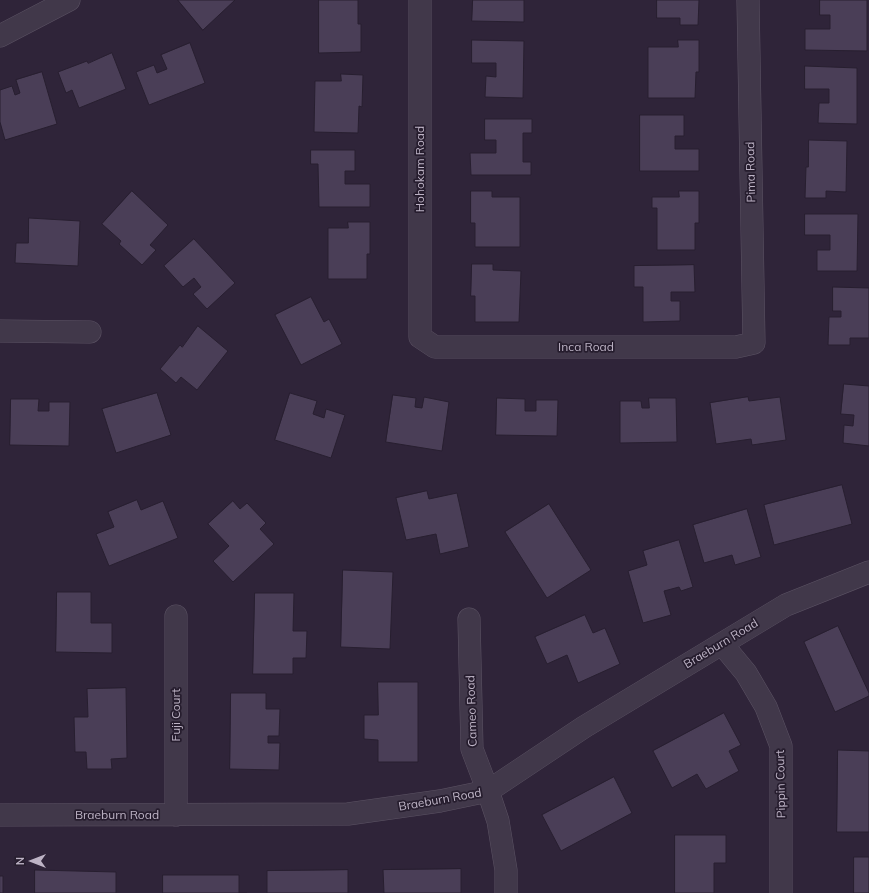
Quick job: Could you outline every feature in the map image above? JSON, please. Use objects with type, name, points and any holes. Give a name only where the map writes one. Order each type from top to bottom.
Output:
[{"type":"street","points":[[0,36],[69,0]]},
{"type":"street","name":"Hohokam Road","points":[[420,0],[420,337]]},
{"type":"street","name":"Pima Road","points":[[748,0],[754,343]]},
{"type":"street","points":[[0,331],[90,332]]},
{"type":"street","name":"Inca Road","points":[[420,337],[434,346],[736,347],[754,343]]},
{"type":"street","name":"Braeburn Road","points":[[0,815],[348,814],[440,801],[488,791],[584,727],[786,605],[869,572]]},
{"type":"street","name":"Fuji Court","points":[[176,616],[176,815]]},
{"type":"street","name":"Cameo Road","points":[[469,619],[472,749],[498,821],[506,870],[506,893]]},
{"type":"street","name":"Pippin Court","points":[[722,644],[746,673],[766,707],[781,746],[781,893]]},
{"type":"building","points":[[178,0],[235,0],[203,30]]},
{"type":"building","points":[[319,0],[358,0],[358,24],[361,24],[361,52],[319,53]]},
{"type":"building","points":[[473,0],[524,0],[524,22],[472,21]]},
{"type":"building","points":[[657,0],[699,0],[698,25],[680,25],[680,18],[657,18]]},
{"type":"building","points":[[820,0],[867,0],[867,51],[805,50],[805,29],[830,29],[830,15],[820,15]]},
{"type":"building","points":[[472,40],[524,41],[523,98],[485,97],[486,76],[496,77],[496,63],[472,63]]},
{"type":"building","points":[[678,40],[699,40],[699,72],[696,72],[695,98],[648,98],[648,47],[678,47]]},
{"type":"building","points":[[190,43],[205,83],[149,105],[136,72],[154,65],[157,73],[167,69],[161,55]]},
{"type":"building","points":[[112,53],[126,89],[79,108],[72,90],[66,93],[58,72],[87,61],[88,63]]},
{"type":"building","points":[[805,66],[857,68],[857,124],[818,123],[819,103],[829,103],[829,89],[805,89]]},
{"type":"building","points":[[42,72],[57,124],[5,140],[0,122],[0,90],[12,86],[15,95],[20,93],[16,80]]},
{"type":"building","points":[[341,74],[363,75],[362,107],[359,106],[358,133],[314,132],[315,81],[341,81]]},
{"type":"building","points":[[640,115],[684,115],[684,136],[675,136],[675,149],[699,149],[699,171],[640,171]]},
{"type":"building","points":[[485,119],[532,119],[532,133],[523,133],[523,162],[531,162],[531,175],[471,175],[470,153],[496,153],[496,140],[485,140]]},
{"type":"building","points":[[809,140],[847,141],[846,192],[826,191],[826,198],[805,198]]},
{"type":"building","points":[[311,150],[355,150],[355,171],[345,171],[345,184],[370,184],[370,207],[319,207],[318,164],[311,164]]},
{"type":"building","points":[[132,191],[168,225],[150,245],[156,250],[142,265],[119,244],[121,241],[102,224]]},
{"type":"building","points":[[471,191],[492,191],[492,197],[520,197],[520,247],[475,247],[475,223],[471,223]]},
{"type":"building","points":[[679,191],[699,191],[699,223],[695,223],[695,250],[657,250],[657,208],[652,208],[652,197],[679,197]]},
{"type":"building","points":[[805,214],[858,214],[857,271],[817,271],[817,250],[830,250],[830,235],[805,235]]},
{"type":"building","points":[[29,218],[80,221],[78,266],[15,263],[16,243],[28,243]]},
{"type":"building","points":[[348,222],[370,222],[370,254],[367,254],[367,279],[328,279],[328,228],[348,228]]},
{"type":"building","points":[[194,239],[235,283],[207,309],[193,294],[201,287],[194,278],[183,287],[164,266]]},
{"type":"building","points":[[472,264],[493,264],[493,270],[521,271],[519,322],[475,322],[475,296],[471,296]]},
{"type":"building","points":[[694,265],[695,292],[671,292],[671,301],[680,301],[680,321],[643,322],[643,287],[634,287],[634,266]]},
{"type":"building","points":[[833,287],[869,288],[869,338],[850,338],[850,345],[828,345],[829,317],[841,317],[841,311],[833,311]]},
{"type":"building","points":[[311,297],[324,322],[329,319],[342,344],[301,365],[275,315]]},
{"type":"building","points":[[198,326],[228,351],[197,390],[181,377],[176,383],[160,369],[180,345],[182,347]]},
{"type":"building","points":[[844,384],[869,386],[869,446],[843,443],[844,425],[853,426],[854,415],[841,414]]},
{"type":"building","points":[[157,393],[171,435],[116,453],[102,409]]},
{"type":"building","points":[[290,393],[317,401],[313,414],[324,418],[326,409],[345,415],[331,458],[275,440]]},
{"type":"building","points":[[393,395],[416,398],[415,407],[422,408],[424,397],[449,402],[442,451],[386,442]]},
{"type":"building","points":[[748,397],[749,401],[780,397],[786,440],[752,445],[751,439],[716,444],[710,403]]},
{"type":"building","points":[[497,398],[525,399],[525,411],[536,411],[536,400],[558,400],[557,436],[496,435]]},
{"type":"building","points":[[649,398],[676,398],[677,442],[620,443],[620,401],[641,401],[642,408],[649,408]]},
{"type":"building","points":[[11,399],[39,399],[38,411],[49,411],[49,402],[70,402],[69,446],[10,445]]},
{"type":"building","points":[[842,485],[852,524],[774,545],[764,505]]},
{"type":"building","points":[[427,491],[429,499],[457,493],[469,547],[440,554],[436,534],[406,540],[396,498]]},
{"type":"building","points":[[137,500],[141,510],[163,501],[178,538],[109,566],[96,534],[114,527],[108,512]]},
{"type":"building","points":[[233,501],[240,509],[247,503],[266,523],[260,529],[274,544],[233,582],[213,561],[229,546],[208,524]]},
{"type":"building","points":[[549,504],[591,570],[547,598],[505,532]]},
{"type":"building","points":[[747,509],[761,557],[735,565],[732,555],[704,563],[693,525]]},
{"type":"building","points":[[679,540],[693,587],[681,591],[679,587],[664,591],[671,615],[643,623],[628,571],[647,565],[643,551]]},
{"type":"building","points":[[343,570],[393,572],[390,649],[341,647]]},
{"type":"building","points":[[57,592],[91,592],[91,623],[112,623],[112,653],[56,652]]},
{"type":"building","points":[[255,593],[294,593],[293,631],[307,631],[306,658],[293,658],[293,674],[253,674]]},
{"type":"building","points":[[585,615],[593,633],[605,628],[620,664],[578,683],[567,655],[547,664],[535,637]]},
{"type":"building","points":[[838,626],[869,693],[869,696],[835,712],[804,642]]},
{"type":"building","points":[[378,682],[418,682],[418,762],[378,762],[378,740],[364,739],[364,715],[378,715]]},
{"type":"building","points":[[126,688],[127,758],[111,759],[112,769],[87,769],[86,752],[75,752],[74,717],[88,717],[87,689]]},
{"type":"building","points":[[231,693],[266,693],[266,709],[280,709],[279,736],[268,736],[268,743],[280,743],[279,770],[230,769]]},
{"type":"building","points":[[724,713],[741,745],[729,751],[739,771],[706,789],[697,774],[672,788],[653,751]]},
{"type":"building","points":[[838,750],[869,751],[869,832],[837,832]]},
{"type":"building","points":[[614,777],[632,813],[561,851],[542,815]]},
{"type":"building","points":[[675,835],[726,835],[726,863],[714,863],[714,893],[675,893]]},
{"type":"building","points":[[854,857],[869,857],[869,893],[854,893]]},
{"type":"building","points":[[461,869],[461,893],[384,893],[383,870]]},
{"type":"building","points":[[35,870],[116,872],[116,893],[35,893]]},
{"type":"building","points":[[348,870],[348,893],[267,893],[267,871]]},
{"type":"building","points":[[163,875],[239,875],[239,893],[163,893]]},
{"type":"building","points":[[0,876],[3,876],[3,893],[0,893]]}]
